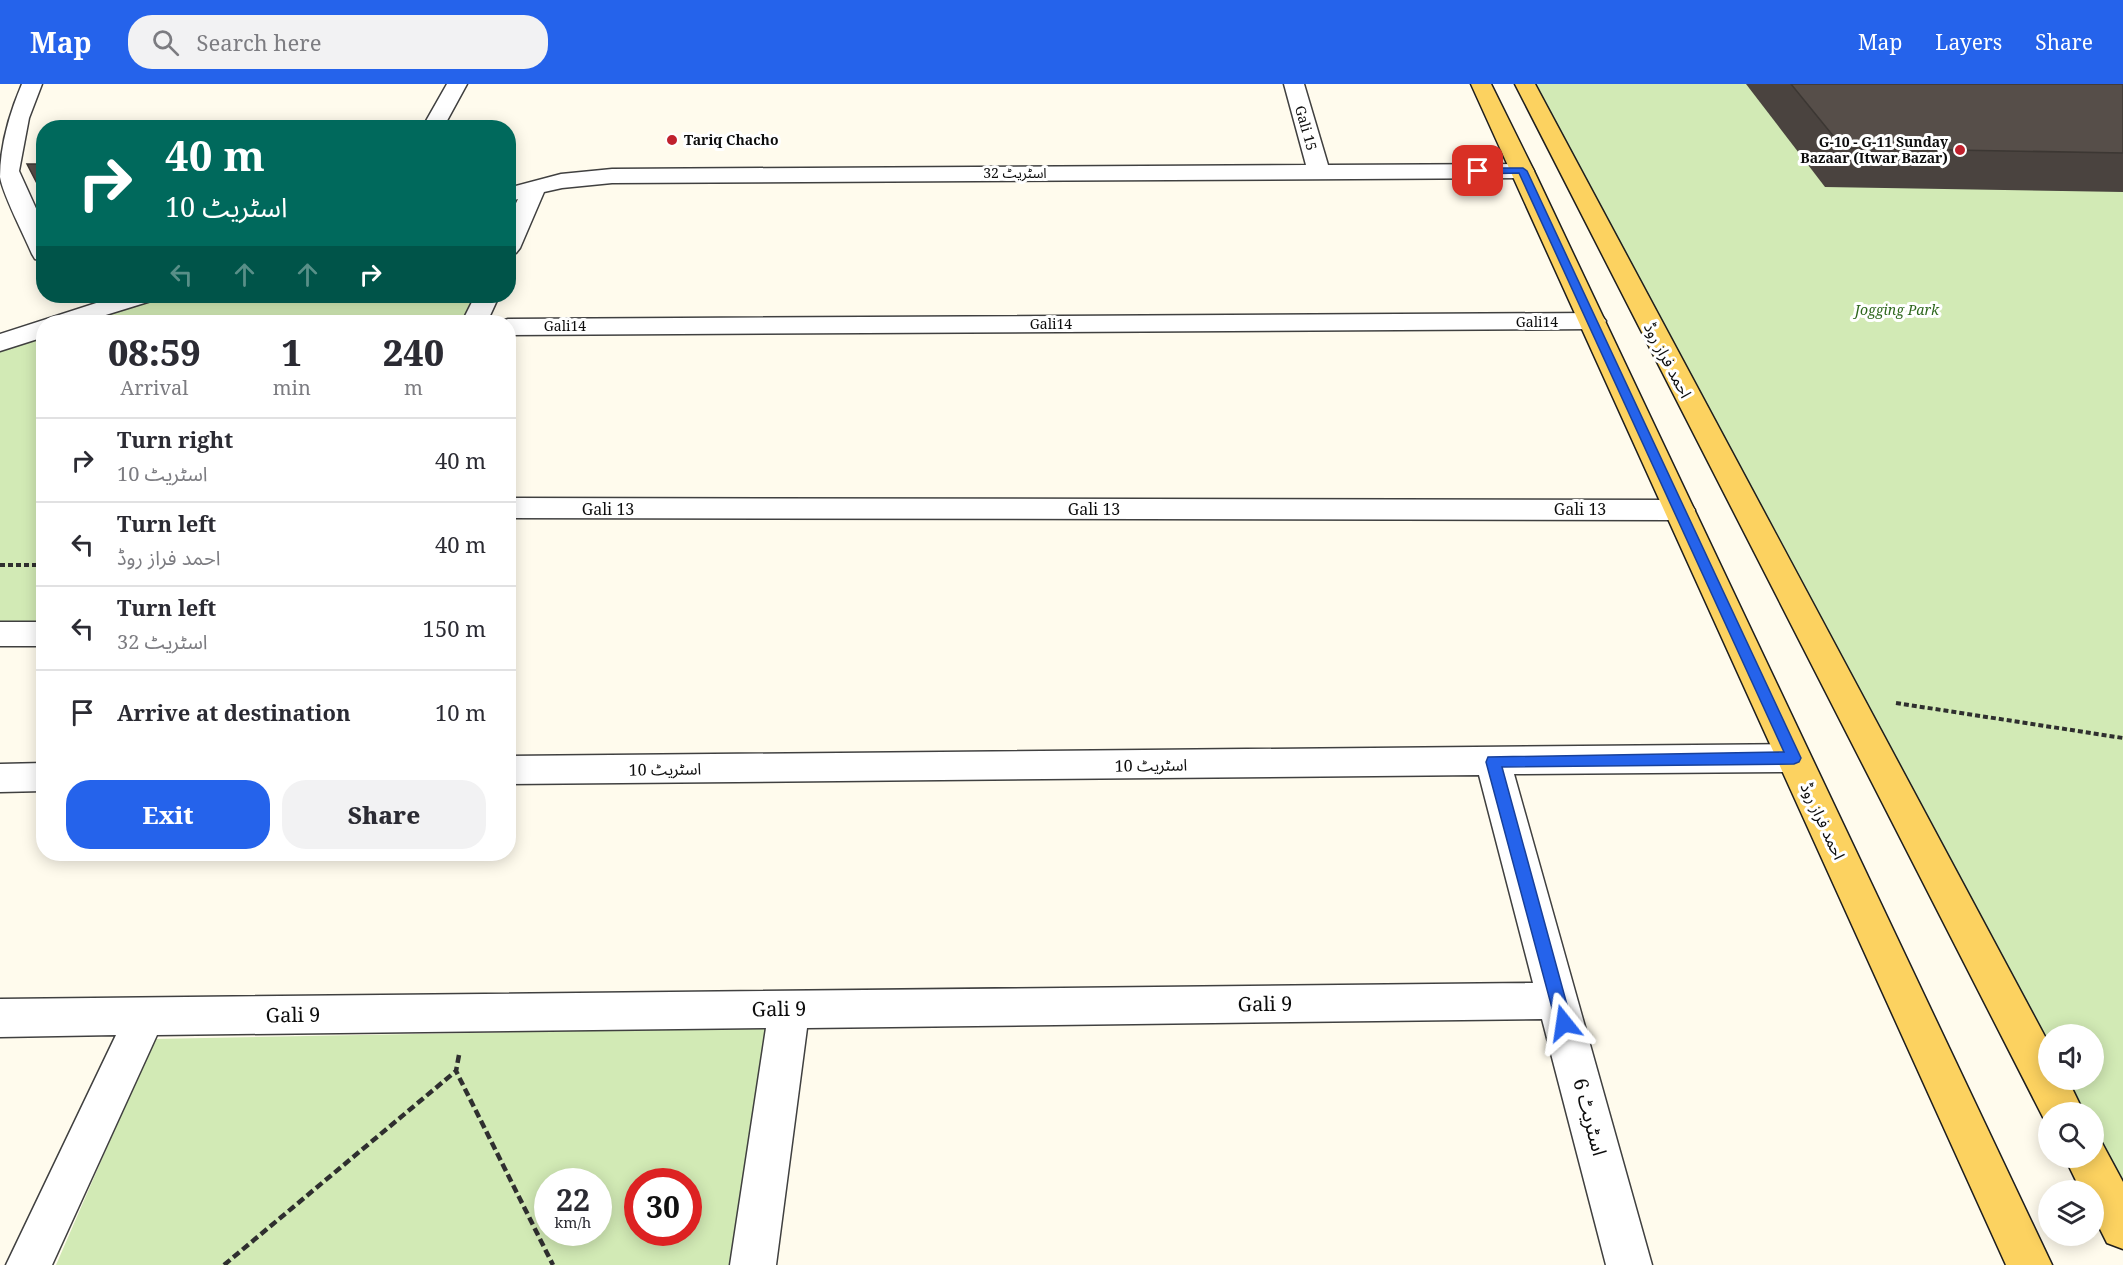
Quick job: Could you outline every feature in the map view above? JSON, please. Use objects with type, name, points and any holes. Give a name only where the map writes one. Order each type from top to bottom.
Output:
[{"type":"main road","name":"احمد فراز روڈ","points":[[1481,84],[1593,321],[2029,1265]]},
{"type":"main road","name":"احمد فراز روڈ","points":[[1525,84],[2057,1102]]},
{"type":"main road","points":[[1543,214],[1591,213]]},
{"type":"main road","points":[[2092,1168],[2123,1227]]},
{"type":"street","points":[[32,84],[18,118],[4,171],[36,237]]},
{"type":"street","points":[[436,120],[456,84]]},
{"type":"street","name":"Gali 15","points":[[1294,84],[1319,172]]},
{"type":"street","points":[[4,171],[32,170]]},
{"type":"street","name":"اسٹریٹ 32","points":[[516,193],[569,180],[612,176],[1523,171]]},
{"type":"street","points":[[516,230],[535,187]]},
{"type":"street","points":[[64,312],[108,303]]},
{"type":"street","name":"Gali14","points":[[516,327],[1593,321]]},
{"type":"street","points":[[0,343],[36,331]]},
{"type":"street","name":"Gali 13","points":[[516,508],[1680,510]]},
{"type":"street","points":[[0,634],[36,634]]},
{"type":"street","name":"اسٹریٹ 10","points":[[516,770],[1794,758]]},
{"type":"street","name":"اسٹریٹ 6","points":[[1493,762],[1629,1265]]},
{"type":"street","points":[[0,778],[36,777]]},
{"type":"street","name":"Gali 9","points":[[0,1018],[1558,1001]]},
{"type":"street","points":[[753,1265],[789,1009]]},
{"type":"street","points":[[29,1265],[145,1017]]},
{"type":"path","points":[[0,565],[36,565]]},
{"type":"path","points":[[1843,694],[2123,738]]},
{"type":"path","points":[[224,1265],[456,1071],[469,1013]]},
{"type":"path","points":[[456,1071],[553,1265]]},
{"type":"green space","name":"Jogging Park","points":[[1527,84],[2103,84],[2123,102],[2123,1227],[2098,1168],[2104,1168],[2104,1102],[2057,1102],[2051,1090],[2104,1090],[2104,1024],[2038,1024],[2038,1065]]},
{"type":"green space","points":[[119,303],[484,303],[478,315],[81,315]]},
{"type":"green space","points":[[36,330],[36,634],[0,634],[0,343]]},
{"type":"green space","points":[[778,1027],[744,1265],[56,1265],[154,1039]]},
{"type":"building","points":[[1791,84],[2123,84],[2123,153],[1843,148]]},
{"type":"building","points":[[27,164],[36,164],[36,181]]},
{"type":"place","name":"Tariq Chacho","points":[[672,140]]},
{"type":"place","name":"G-10 - G-11 Sunday Bazaar (Itwar Bazar)","points":[[1960,150]]},
{"type":"route","points":[[1478,171],[1523,171],[1794,758],[1493,762],[1564,1023]]}]
